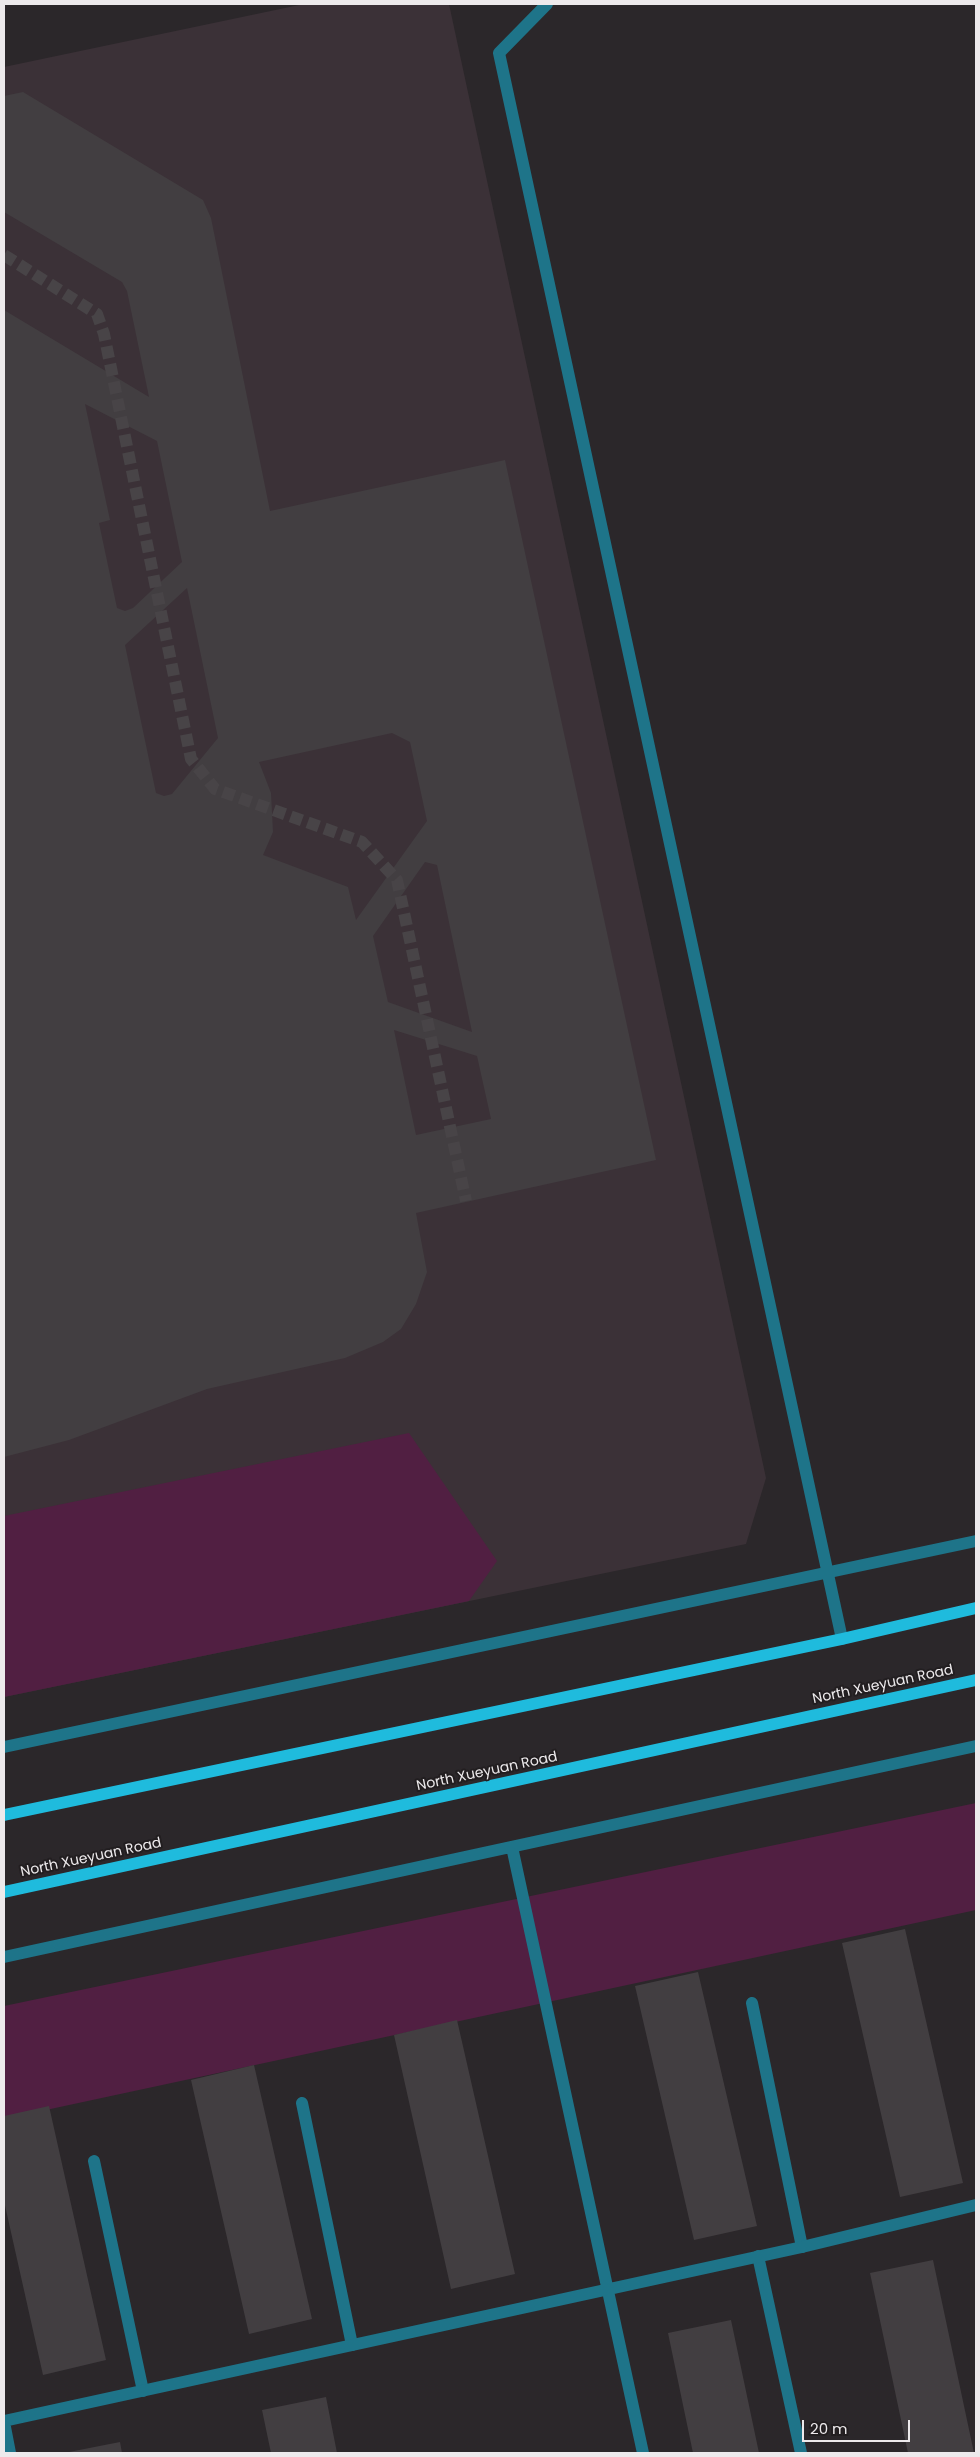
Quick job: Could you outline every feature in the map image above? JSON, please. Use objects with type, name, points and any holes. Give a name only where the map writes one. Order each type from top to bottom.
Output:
[{"type":"main road","points":[[4,1815],[842,1639],[976,1608]]},
{"type":"main road","name":"North Xueyuan Road","points":[[4,1892],[976,1680]]},
{"type":"street","points":[[547,4],[500,53],[842,1639]]},
{"type":"street","points":[[4,1747],[828,1574],[976,1541]]},
{"type":"street","points":[[4,1957],[976,1746]]},
{"type":"street","points":[[512,1847],[643,2453]]},
{"type":"street","points":[[752,2003],[802,2247]]},
{"type":"street","points":[[302,2102],[352,2345]]},
{"type":"street","points":[[94,2160],[143,2391]]},
{"type":"street","points":[[10,2453],[4,2422],[802,2247],[976,2205]]},
{"type":"street","points":[[758,2256],[801,2453]]},
{"type":"shaded area","points":[[304,4],[449,4],[766,1478],[746,1544],[4,1697],[4,67]]},
{"type":"shaded area","points":[[409,1433],[497,1561],[469,1601],[4,1697],[4,1516]]},
{"type":"shaded area","points":[[976,1803],[976,1910],[4,2119],[4,2006]]},
{"type":"building","points":[[23,92],[203,200],[211,218],[270,511],[505,460],[656,1160],[416,1213],[427,1272],[416,1304],[401,1329],[383,1342],[345,1358],[207,1389],[69,1440],[4,1457],[4,310],[149,397],[127,291],[122,282],[4,212],[4,96]],"holes":[[[85,404],[157,441],[182,562],[133,608],[125,611],[117,608],[99,523],[110,520]],[[187,588],[218,738],[172,794],[164,796],[156,793],[125,645]],[[392,733],[410,742],[427,821],[356,920],[348,887],[263,855],[273,832],[271,793],[259,762]],[[425,862],[437,865],[472,1032],[388,1002],[373,936]],[[394,1030],[477,1056],[491,1119],[416,1135]]]},
{"type":"building","points":[[905,1929],[963,2183],[900,2197],[842,1943]]},
{"type":"building","points":[[698,1972],[757,2226],[694,2240],[635,1986]]},
{"type":"building","points":[[457,2020],[515,2274],[451,2289],[394,2035]]},
{"type":"building","points":[[254,2065],[312,2319],[249,2334],[191,2080]]},
{"type":"building","points":[[49,2106],[106,2360],[43,2375],[4,2201],[4,2116]]},
{"type":"building","points":[[933,2260],[974,2453],[908,2453],[870,2273]]},
{"type":"building","points":[[731,2320],[759,2453],[693,2453],[668,2333]]},
{"type":"building","points":[[326,2397],[337,2453],[271,2453],[262,2410]]},
{"type":"building","points":[[120,2442],[122,2453],[69,2453],[69,2452]]},
{"type":"tunnel","points":[[4,255],[97,314],[104,334],[191,759],[215,789],[362,842],[397,880],[466,1201]]}]
